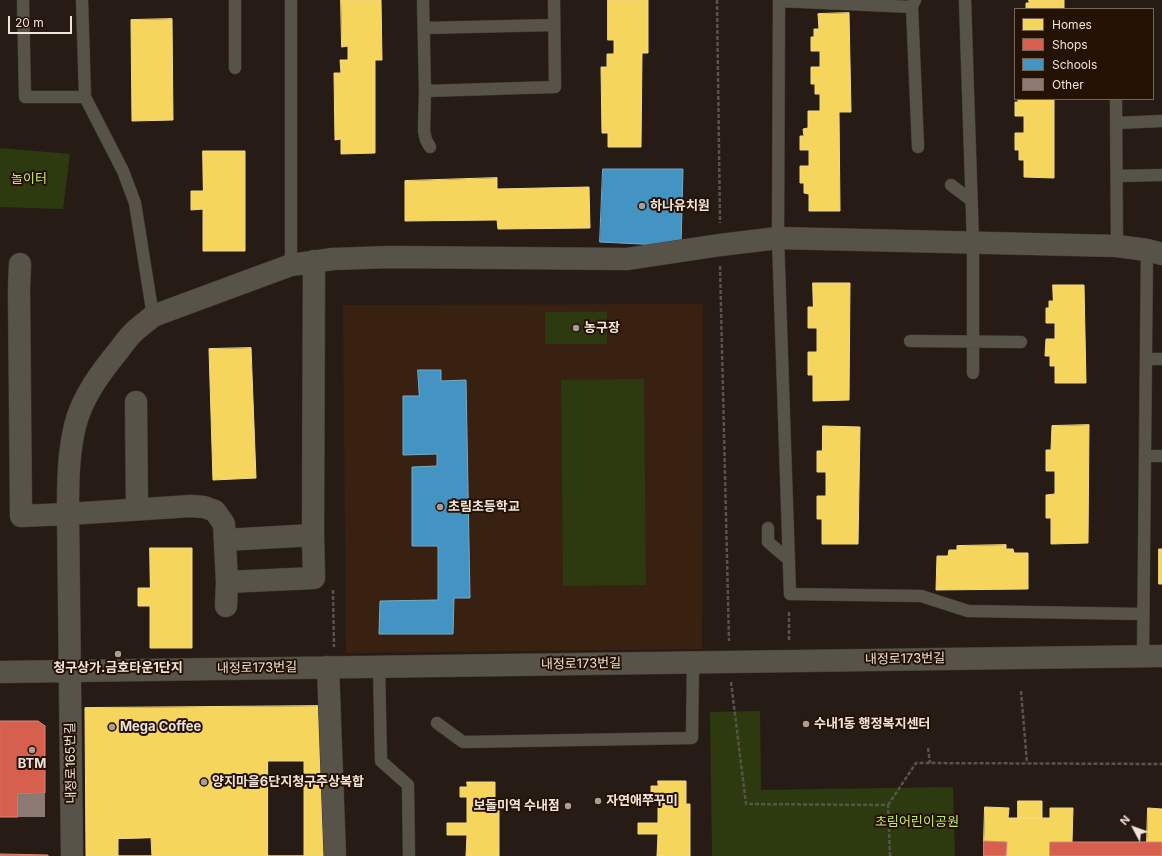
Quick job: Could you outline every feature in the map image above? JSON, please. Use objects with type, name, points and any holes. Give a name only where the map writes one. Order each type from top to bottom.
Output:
[{"type":"street","name":"내정로165번길","points":[[72,856],[68,514],[69,469],[75,425],[81,406],[108,364],[136,330],[153,316],[291,265],[333,259],[390,256],[627,259],[778,238],[1117,246],[1154,252]]},
{"type":"street","points":[[226,582],[314,578],[314,261]]},
{"type":"street","points":[[20,264],[21,516],[191,506],[204,507],[215,511],[224,524],[226,606]]},
{"type":"street","points":[[136,402],[137,509]]},
{"type":"street","points":[[225,540],[313,536]]},
{"type":"street","name":"내정로173번길","points":[[0,672],[1153,656]]},
{"type":"street","points":[[328,667],[335,856]]},
{"type":"lane","points":[[23,0],[24,97],[85,98]]},
{"type":"lane","points":[[82,0],[85,98],[123,171],[135,203],[153,316]]},
{"type":"lane","points":[[235,0],[235,68]]},
{"type":"lane","points":[[291,0],[291,265]]},
{"type":"lane","points":[[423,0],[425,91],[424,131],[426,140],[430,147]]},
{"type":"lane","points":[[425,91],[555,87],[554,0]]},
{"type":"lane","points":[[965,0],[973,243],[973,373]]},
{"type":"lane","points":[[918,147],[914,3],[779,1],[778,238],[790,594],[921,596],[968,611],[1143,614]]},
{"type":"lane","points":[[424,28],[554,25]]},
{"type":"lane","points":[[1116,100],[1117,246]]},
{"type":"lane","points":[[1116,123],[1162,121]]},
{"type":"lane","points":[[1117,176],[1162,175]]},
{"type":"lane","points":[[951,185],[971,200]]},
{"type":"lane","points":[[1153,656],[1143,614],[1146,358],[1154,252]]},
{"type":"lane","points":[[910,341],[1021,342]]},
{"type":"lane","points":[[1146,358],[1162,358]]},
{"type":"lane","points":[[1145,456],[1162,456]]},
{"type":"lane","points":[[768,528],[768,542],[788,559]]},
{"type":"lane","points":[[437,723],[463,742],[692,738],[693,662]]},
{"type":"lane","points":[[379,667],[381,761],[408,785],[409,856]]},
{"type":"path","points":[[717,0],[720,245],[729,662],[746,804],[888,805]]},
{"type":"path","points":[[789,645],[790,594]]},
{"type":"path","points":[[1022,691],[1027,763]]},
{"type":"path","points":[[928,748],[930,763]]},
{"type":"path","points":[[890,856],[888,805],[916,763],[1162,764]]},
{"type":"shaded area","points":[[703,304],[702,649],[346,653],[343,305]]},
{"type":"green space","name":"놀이터","points":[[0,148],[70,154],[63,209],[0,207]]},
{"type":"green space","name":"농구장","points":[[545,312],[607,312],[607,344],[545,344]]},
{"type":"green space","points":[[644,379],[646,585],[563,586],[561,380]]},
{"type":"green space","name":"초림어린이공원","points":[[760,711],[761,790],[953,787],[955,856],[712,856],[710,712]]},
{"type":"building: Homes","points":[[341,0],[381,0],[382,60],[375,60],[375,153],[341,154],[341,139],[335,140],[334,73],[341,73],[340,60],[348,60],[348,46],[342,47]]},
{"type":"building: Homes","points":[[608,0],[648,0],[648,53],[642,53],[641,147],[608,147],[608,133],[602,133],[601,67],[607,67],[607,54],[614,54],[614,40],[608,40]]},
{"type":"building: Homes","points":[[1029,0],[1064,0],[1064,8],[1026,8],[1026,3],[1029,3]]},
{"type":"building: Homes","points":[[849,13],[851,112],[839,112],[840,211],[809,211],[809,194],[804,193],[804,183],[800,183],[800,166],[809,166],[809,150],[800,150],[800,136],[804,136],[803,129],[808,128],[808,111],[820,111],[820,94],[815,94],[815,84],[811,84],[811,67],[820,67],[820,51],[811,51],[811,37],[814,37],[814,29],[819,29],[818,14]]},
{"type":"building: Homes","points":[[172,19],[173,120],[132,121],[131,20]]},
{"type":"building: Homes","points":[[1018,100],[1054,100],[1054,178],[1024,177],[1024,160],[1019,160],[1019,150],[1015,150],[1015,133],[1024,133],[1024,116],[1015,116],[1015,102],[1018,102]]},
{"type":"building: Homes","points":[[203,151],[245,151],[245,251],[203,251],[203,209],[191,210],[191,191],[203,191]]},
{"type":"building: Homes","points":[[497,178],[497,189],[589,187],[590,228],[498,229],[497,220],[405,221],[405,181]]},
{"type":"building: Homes","points":[[813,283],[850,283],[849,400],[813,401],[813,375],[808,375],[808,352],[817,352],[817,328],[808,328],[808,307],[813,307]]},
{"type":"building: Homes","points":[[1053,285],[1084,285],[1086,383],[1055,383],[1055,366],[1050,366],[1050,356],[1045,356],[1046,339],[1055,339],[1055,323],[1046,323],[1046,308],[1049,308],[1049,301],[1053,301]]},
{"type":"building: Homes","points":[[251,348],[256,478],[213,480],[209,349]]},
{"type":"building: Homes","points":[[1089,425],[1088,543],[1051,544],[1051,518],[1046,518],[1046,495],[1055,494],[1055,471],[1046,471],[1046,450],[1051,450],[1052,426]]},
{"type":"building: Homes","points":[[823,426],[860,427],[858,544],[822,544],[822,519],[817,519],[817,496],[826,496],[826,472],[817,472],[817,451],[822,451]]},
{"type":"building: Homes","points":[[1006,545],[1006,549],[1013,549],[1014,553],[1028,553],[1028,589],[936,590],[937,556],[948,556],[949,550],[957,550],[957,546]]},
{"type":"building: Homes","points":[[150,548],[192,548],[192,648],[150,648],[150,606],[138,606],[138,588],[150,588]]},
{"type":"building: Homes","points":[[1159,549],[1162,549],[1162,584],[1159,584]]},
{"type":"building: Homes","name":"양지마을6단지청구주상복합","points":[[323,706],[324,856],[86,856],[85,708]]},
{"type":"building: Homes","points":[[268,761],[304,761],[304,856],[268,856]]},
{"type":"building: Homes","points":[[658,781],[686,781],[686,804],[690,804],[690,856],[657,856],[658,834],[638,834],[638,823],[658,823],[658,796],[651,796],[651,786],[658,786]]},
{"type":"building: Homes","points":[[467,782],[495,782],[495,805],[499,805],[499,856],[466,856],[467,835],[447,835],[447,823],[467,823],[467,797],[460,797],[460,787],[467,787]]},
{"type":"building: Homes","points":[[1018,801],[1042,801],[1042,818],[1018,818]]},
{"type":"building: Homes","points":[[985,807],[1009,808],[1008,818],[1050,818],[1050,808],[1073,808],[1072,842],[1050,842],[1050,856],[1006,856],[1007,842],[984,841]]},
{"type":"building: Homes","points":[[1148,808],[1162,809],[1162,842],[1147,842]]},
{"type":"building: Homes","points":[[151,838],[152,856],[118,856],[118,839]]},
{"type":"building: Shops","points":[[0,721],[38,721],[45,726],[45,793],[18,794],[18,817],[0,817]]},
{"type":"building: Shops","points":[[984,841],[1007,842],[1006,856],[984,856]]},
{"type":"building: Shops","points":[[1050,842],[1162,842],[1162,856],[1050,856]]},
{"type":"building: Shops","points":[[0,854],[48,855],[48,856],[0,856]]},
{"type":"building: Schools","name":"하나유치원","points":[[603,169],[683,169],[681,246],[600,242]]},
{"type":"building: Schools","name":"초림초등학교","points":[[418,370],[441,370],[441,381],[466,380],[470,598],[454,598],[453,634],[379,634],[380,601],[438,600],[438,546],[412,546],[412,467],[437,466],[437,454],[403,455],[403,396],[419,396]]},
{"type":"building: Other","points":[[45,793],[45,817],[18,817],[18,794]]},
{"type":"place","name":"하나유치원","points":[[642,206]]},
{"type":"place","name":"농구장","points":[[576,328]]},
{"type":"place","name":"초림초등학교","points":[[440,507]]},
{"type":"place","name":"청구상가.금호타운1단지","points":[[118,654]]},
{"type":"place","name":"수내1동 행정복지센터","points":[[806,724]]},
{"type":"place","name":"Mega Coffee","points":[[112,727]]},
{"type":"place","name":"BTM","points":[[32,750]]},
{"type":"place","name":"양지마을6단지청구주상복합","points":[[204,782]]},
{"type":"place","name":"자연애쭈꾸미","points":[[598,801]]},
{"type":"place","name":"보돌미역 수내점","points":[[568,806]]}]
